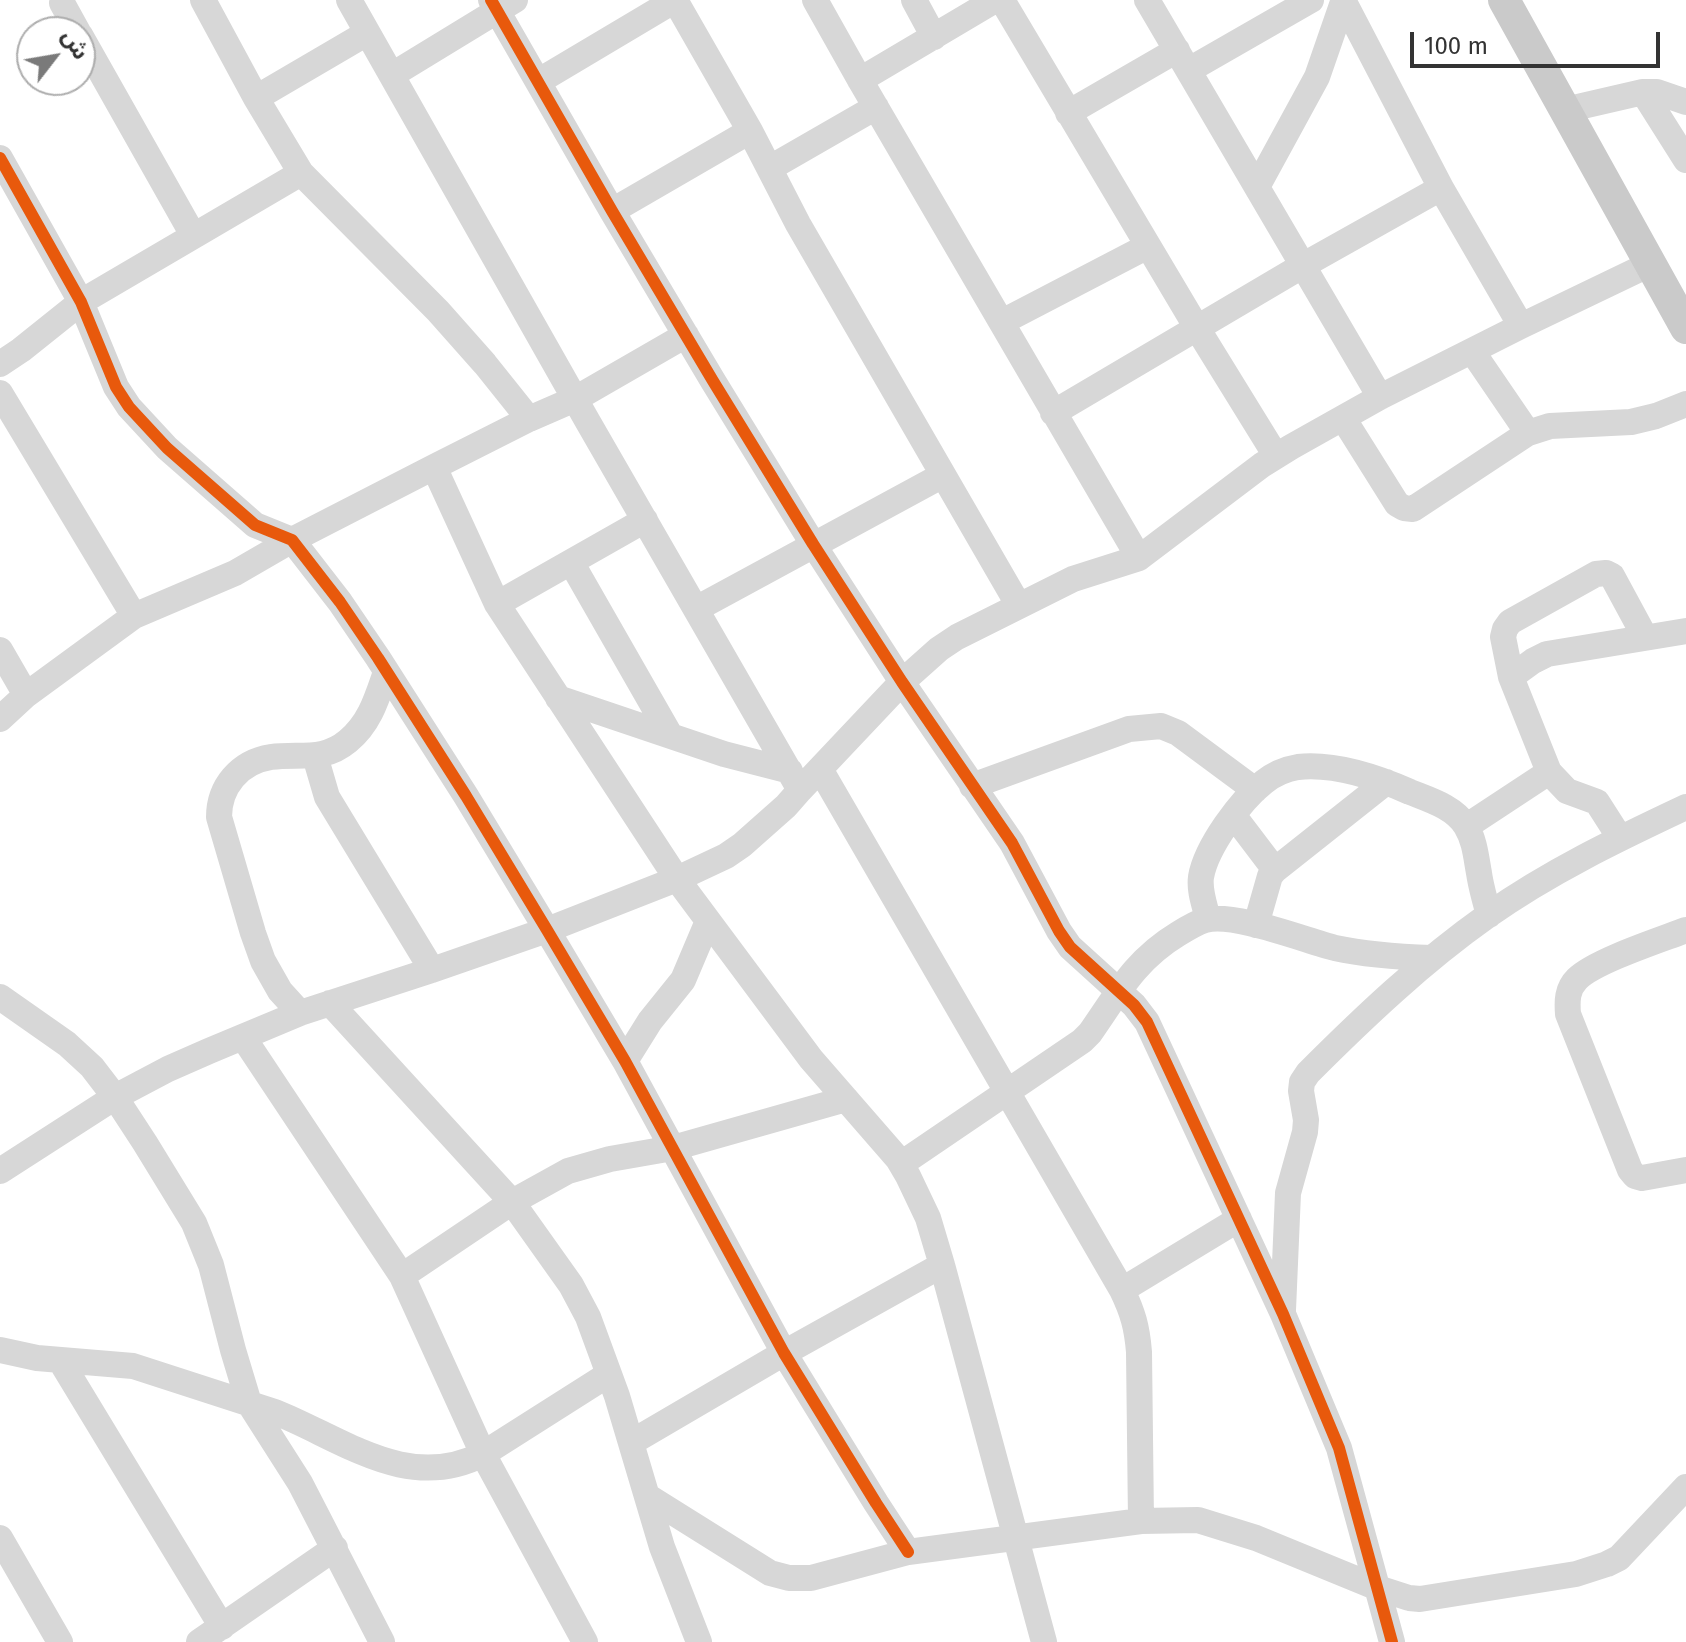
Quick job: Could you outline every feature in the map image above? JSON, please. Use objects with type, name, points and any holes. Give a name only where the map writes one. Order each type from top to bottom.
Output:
[{"type":"main road","points":[[1504,0],[1686,328]]},
{"type":"street","points":[[203,0],[301,173],[438,311],[529,419]]},
{"type":"street","points":[[349,0],[795,781]]},
{"type":"street","points":[[539,81],[675,0],[750,131],[798,224],[1019,606]]},
{"type":"street","points":[[815,0],[1139,558]]},
{"type":"street","points":[[914,0],[934,37]]},
{"type":"street","points":[[860,80],[995,0]]},
{"type":"street","points":[[1002,0],[1276,456]]},
{"type":"street","points":[[1147,0],[1380,397]]},
{"type":"street","points":[[1068,113],[1311,0]]},
{"type":"street","points":[[1257,187],[1317,77],[1343,1]]},
{"type":"street","points":[[1343,1],[1441,188],[1521,326]]},
{"type":"street","points":[[62,3],[69,16]]},
{"type":"street","points":[[392,75],[501,3],[539,81],[612,211],[813,544],[1012,843],[1070,947],[1134,1005],[1155,1038],[1283,1314],[1339,1448],[1392,1642]]},
{"type":"street","points":[[256,98],[367,33]]},
{"type":"street","points":[[96,64],[193,235]]},
{"type":"street","points":[[1643,92],[1686,160]]},
{"type":"street","points":[[1565,110],[1643,92],[1657,92],[1686,102]]},
{"type":"street","points":[[770,168],[876,107]]},
{"type":"street","points":[[612,211],[750,131]]},
{"type":"street","points":[[0,158],[81,302],[116,387],[142,422],[255,525],[292,540],[340,602],[386,672],[466,796],[625,1061],[784,1353],[908,1552]]},
{"type":"street","points":[[0,364],[81,302],[301,173]]},
{"type":"street","points":[[1053,413],[1441,188]]},
{"type":"street","points":[[1002,322],[1148,246]]},
{"type":"street","points":[[0,1171],[115,1097],[168,1069],[300,1013],[547,930],[677,879],[726,856],[786,806],[795,781],[820,769],[902,682],[939,649],[1073,579],[1139,558],[1276,456],[1380,397],[1650,264]]},
{"type":"street","points":[[0,719],[26,695],[134,616],[235,573],[434,467],[575,399],[686,335]]},
{"type":"street","points":[[1472,351],[1528,433]]},
{"type":"street","points":[[0,393],[134,616]]},
{"type":"street","points":[[1343,418],[1397,504],[1413,509],[1528,433],[1550,426],[1643,420],[1686,404]]},
{"type":"street","points":[[434,467],[497,604],[677,879],[802,1048],[901,1164],[928,1218],[1044,1642]]},
{"type":"street","points":[[696,609],[943,475]]},
{"type":"street","points":[[497,604],[645,520]]},
{"type":"street","points":[[571,562],[670,735]]},
{"type":"street","points":[[1620,838],[1597,802],[1567,791],[1549,772],[1511,677],[1503,637],[1510,622],[1596,574],[1606,573],[1612,576],[1645,637]]},
{"type":"street","points":[[1511,677],[1547,654],[1686,631]]},
{"type":"street","points":[[0,650],[26,695]]},
{"type":"street","points":[[300,1013],[280,991],[263,961],[219,817],[219,802],[224,788],[239,771],[251,764],[269,757],[315,756],[346,743],[362,728],[372,712],[386,672]]},
{"type":"street","points":[[558,698],[746,761],[795,781]]},
{"type":"street","points":[[972,786],[1129,729],[1161,726],[1178,733],[1255,790]]},
{"type":"street","points":[[315,756],[327,797],[432,970]]},
{"type":"street","points":[[1208,919],[1201,881],[1204,866],[1212,848],[1234,816],[1255,790],[1279,772],[1295,767],[1317,766],[1386,782],[1450,809],[1467,826],[1473,841],[1489,915]]},
{"type":"street","points":[[820,769],[1122,1290],[1133,1314],[1138,1330],[1141,1521]]},
{"type":"street","points":[[1467,826],[1549,772]]},
{"type":"street","points":[[1256,925],[1270,876],[1275,870],[1386,782]]},
{"type":"street","points":[[1283,1314],[1288,1193],[1305,1132],[1301,1091],[1308,1073],[1359,1022],[1432,958],[1489,915],[1573,863],[1686,807]]},
{"type":"street","points":[[1234,816],[1275,870]]},
{"type":"street","points":[[901,1164],[1082,1041],[1150,953],[1208,919],[1256,925],[1345,950],[1432,958]]},
{"type":"street","points":[[625,1061],[650,1021],[683,980],[708,921]]},
{"type":"street","points":[[1686,930],[1597,965],[1577,979],[1567,999],[1568,1014],[1630,1170],[1642,1178],[1686,1170]]},
{"type":"street","points":[[0,997],[85,1059],[115,1097],[194,1223],[211,1265],[249,1403],[300,1483],[382,1642]]},
{"type":"street","points":[[330,1003],[512,1202],[571,1285],[588,1317],[609,1374],[662,1547],[699,1642]]},
{"type":"street","points":[[243,1037],[402,1276],[483,1454],[585,1642]]},
{"type":"street","points":[[402,1276],[512,1202],[568,1171],[610,1159],[673,1148],[846,1099]]},
{"type":"street","points":[[1122,1290],[1239,1219]]},
{"type":"street","points":[[632,1442],[942,1265]]},
{"type":"street","points":[[0,1350],[60,1360],[133,1366],[249,1403],[379,1459],[405,1467],[428,1468],[470,1461],[609,1374]]},
{"type":"street","points":[[60,1360],[222,1627]]},
{"type":"street","points":[[647,1496],[770,1573],[789,1578],[811,1578],[908,1552],[1141,1521],[1198,1520],[1300,1555],[1378,1588],[1409,1598],[1428,1599],[1595,1569],[1619,1558],[1686,1487]]},
{"type":"street","points":[[0,1538],[60,1642]]},
{"type":"street","points":[[199,1642],[335,1548]]},
{"type":"cycle path","points":[[491,0],[713,381],[902,682],[1012,843],[1059,931],[1070,947],[1134,1005],[1147,1022],[1283,1314],[1339,1448],[1392,1642]]},
{"type":"cycle path","points":[[0,158],[81,302],[116,387],[129,407],[167,448],[255,525],[292,540],[378,658],[466,796],[625,1061],[784,1353],[908,1552]]}]
